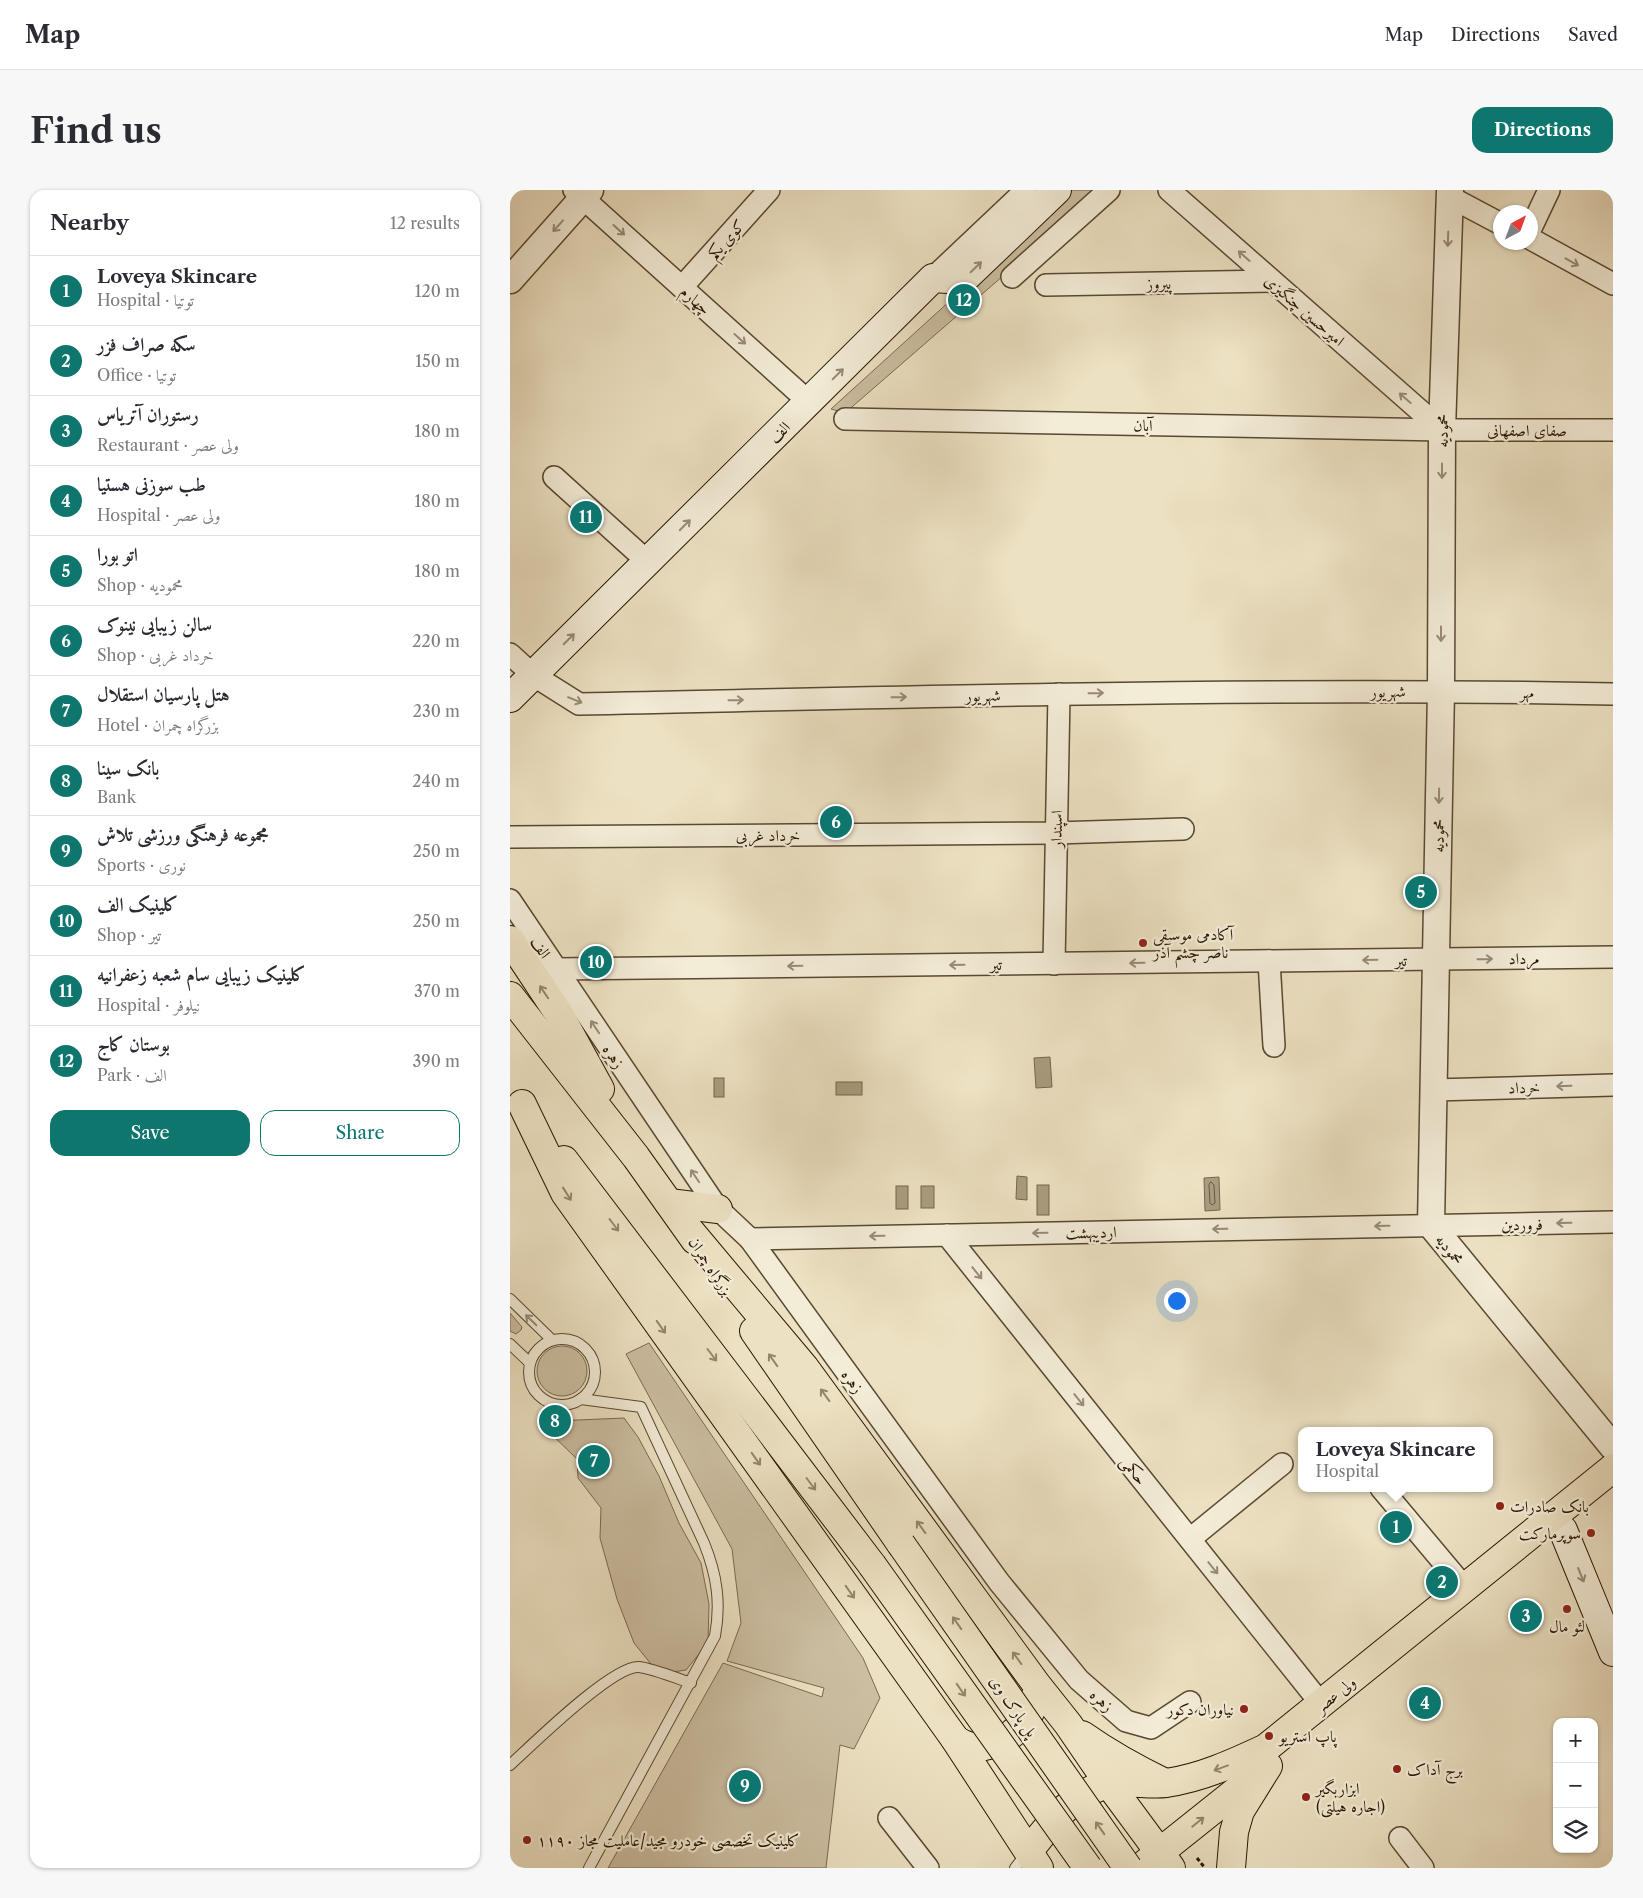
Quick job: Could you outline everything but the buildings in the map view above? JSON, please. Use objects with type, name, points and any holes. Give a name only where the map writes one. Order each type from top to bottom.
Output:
[{"type":"main road","points":[[933,278],[963,280],[1057,190]]},
{"type":"main road","name":"الف","points":[[510,698],[933,278]]},
{"type":"main road","points":[[510,940],[559,1014],[636,1157]]},
{"type":"main road","name":"بزرگراه چمران","points":[[510,996],[636,1157],[685,1225],[762,1344],[901,1544]]},
{"type":"main road","points":[[516,1097],[565,1193],[955,1739],[1028,1862]]},
{"type":"main road","name":"پل پارک وی","points":[[516,1097],[872,1565],[1088,1868]]},
{"type":"main road","points":[[669,1203],[718,1210]]},
{"type":"main road","points":[[685,1225],[804,1368],[1037,1686],[1068,1724],[1109,1784],[1157,1863]]},
{"type":"main road","name":"ولی عصر","points":[[1157,1863],[1322,1704],[1613,1468]]},
{"type":"main road","name":"ولی عصر","points":[[1028,1862],[1044,1831],[1066,1807],[1091,1790],[1109,1784],[1165,1783],[1267,1757],[1613,1490]]},
{"type":"main road","points":[[1563,1530],[1613,1652]]},
{"type":"main road","name":"پل پارک وی","points":[[901,1544],[1128,1868]]},
{"type":"main road","points":[[955,1739],[967,1746],[984,1746],[1001,1741],[1015,1732],[1026,1720],[1034,1704],[1037,1686]]},
{"type":"main road","points":[[1068,1724],[1102,1750],[1165,1783]]},
{"type":"main road","points":[[1231,1868],[1234,1832],[1240,1810],[1267,1757]]},
{"type":"street","name":"کوی یکم","points":[[682,287],[769,190]]},
{"type":"street","points":[[933,278],[1026,190]]},
{"type":"street","points":[[1012,277],[1109,190]]},
{"type":"street","name":"امیرحسین چنگیزی","points":[[1169,190],[1442,430]]},
{"type":"street","points":[[1538,212],[1549,190]]},
{"type":"street","name":"چهارم","points":[[582,193],[682,287],[810,402]]},
{"type":"street","points":[[510,280],[582,193]]},
{"type":"street","points":[[1450,194],[1493,220]]},
{"type":"street","name":"محمودیه","points":[[1450,194],[1442,430],[1441,690],[1431,1225],[1613,1447]]},
{"type":"street","points":[[1538,243],[1613,284]]},
{"type":"street","name":"پیروز","points":[[1046,285],[1272,281]]},
{"type":"street","name":"آبان","points":[[845,419],[1442,430]]},
{"type":"street","name":"صفای اصفهانی","points":[[1442,430],[1613,430]]},
{"type":"street","points":[[554,477],[648,562]]},
{"type":"street","name":"شهریور","points":[[510,654],[533,675],[579,704],[1059,694],[1441,690]]},
{"type":"street","name":"مهر","points":[[1441,690],[1613,694]]},
{"type":"street","name":"اسپندار","points":[[1054,964],[1059,694]]},
{"type":"street","name":"خرداد غربی","points":[[510,837],[1056,833],[1183,829]]},
{"type":"street","name":"الف","points":[[510,900],[556,969]]},
{"type":"street","name":"مرداد","points":[[1436,959],[1613,957]]},
{"type":"street","name":"تیر","points":[[556,969],[1436,959]]},
{"type":"street","points":[[1270,961],[1274,1046]]},
{"type":"street","name":"زهره","points":[[556,969],[718,1210],[750,1239],[999,1582],[1079,1680],[1126,1722],[1151,1728],[1190,1702]]},
{"type":"street","name":"خرداد","points":[[1434,1090],[1613,1085]]},
{"type":"street","name":"فروردین","points":[[1431,1225],[1613,1222]]},
{"type":"street","name":"اردیبهشت","points":[[750,1239],[1431,1225]]},
{"type":"street","name":"حکمی","points":[[947,1235],[1322,1704]]},
{"type":"street","points":[[1190,1539],[1282,1464]]},
{"type":"street","points":[[1384,1492],[1464,1588]]},
{"type":"street","points":[[889,1818],[928,1868]]},
{"type":"street","points":[[1400,1838],[1423,1868]]},
{"type":"lane","points":[[510,1299],[552,1340]]},
{"type":"lane","points":[[552,1340],[573,1341],[582,1346],[589,1353],[594,1368],[593,1383],[588,1392],[581,1399],[570,1404],[559,1405],[548,1402],[538,1395],[532,1386],[529,1375],[530,1363],[538,1349],[552,1340]]},
{"type":"lane","points":[[510,1344],[530,1363]]},
{"type":"lane","points":[[581,1399],[641,1407],[710,1558],[719,1598],[715,1636],[589,1868]]},
{"type":"lane","points":[[510,1766],[583,1700],[617,1674],[638,1667],[691,1683]]},
{"type":"path","points":[[1197,1858],[1205,1868]]},
{"type":"shaded area","points":[[1072,190],[1102,190],[845,413],[831,409]]},
{"type":"shaded area","points":[[510,1313],[522,1327],[516,1334],[510,1331]]},
{"type":"shaded area","points":[[649,1343],[863,1658],[880,1698],[854,1749],[840,1745],[826,1868],[608,1868],[723,1663],[822,1697],[824,1688],[727,1661],[741,1623],[732,1549],[626,1354]]},
{"type":"shaded area","points":[[562,1346],[571,1348],[582,1357],[587,1371],[585,1380],[576,1391],[562,1396],[553,1394],[542,1385],[537,1371],[539,1362],[548,1351]]},
{"type":"shaded area","points":[[624,1418],[638,1437],[659,1476],[679,1523],[701,1563],[709,1604],[708,1643],[686,1670],[659,1674],[634,1643],[617,1599],[600,1538],[601,1508],[578,1478],[577,1459],[541,1424],[555,1421]]},
{"type":"water","points":[[1050,1057],[1052,1087],[1036,1088],[1034,1058]]},
{"type":"water","points":[[714,1078],[724,1078],[724,1097],[714,1097]]},
{"type":"water","points":[[836,1082],[862,1082],[862,1095],[836,1095]]},
{"type":"water","points":[[1017,1176],[1027,1177],[1027,1200],[1016,1199]]},
{"type":"water","points":[[1219,1177],[1220,1210],[1205,1211],[1204,1178]]},
{"type":"water","points":[[1037,1185],[1049,1185],[1049,1215],[1037,1215]]},
{"type":"water","points":[[896,1186],[908,1186],[908,1209],[896,1209]]},
{"type":"water","points":[[921,1186],[934,1186],[934,1208],[921,1208]]},
{"type":"place","name":"بوستان کاج","points":[[964,300]]},
{"type":"place","name":"کلینیک زیبایی سام شعبه زعفرانیه","points":[[586,517]]},
{"type":"place","name":"سالن زیبایی نینوک","points":[[836,822]]},
{"type":"place","name":"اتو بورا","points":[[1421,892]]},
{"type":"place","name":"آکادمی موسیقی ناصر چشم آذر","points":[[1143,943]]},
{"type":"place","name":"کلینیک الف","points":[[596,962]]},
{"type":"place","name":"بانک سینا","points":[[555,1421]]},
{"type":"place","name":"هتل پارسیان استقلال","points":[[594,1461]]},
{"type":"place","name":"بانک صادرات","points":[[1500,1506]]},
{"type":"place","name":"Loveya Skincare","points":[[1396,1527]]},
{"type":"place","name":"سوپرمارکت","points":[[1591,1533]]},
{"type":"place","name":"سکه صراف فزر","points":[[1442,1582]]},
{"type":"place","name":"لئو مال","points":[[1567,1609]]},
{"type":"place","name":"رستوران آتریاس","points":[[1526,1616]]},
{"type":"place","name":"طب سوزنی هستیا","points":[[1425,1703]]},
{"type":"place","name":"نیاوران دکور","points":[[1244,1709]]},
{"type":"place","name":"پاپ استریو","points":[[1269,1736]]},
{"type":"place","name":"برج آداک","points":[[1397,1769]]},
{"type":"place","name":"مجموعه فرهنگی ورزشی تلاش","points":[[745,1786]]},
{"type":"place","name":"ابزاربگیر (اجاره هیلتی)","points":[[1306,1797]]},
{"type":"place","name":"کلینیک تخصصی خودرو مجید/عاملیت مجاز ۱۱۹۰","points":[[527,1840]]}]
